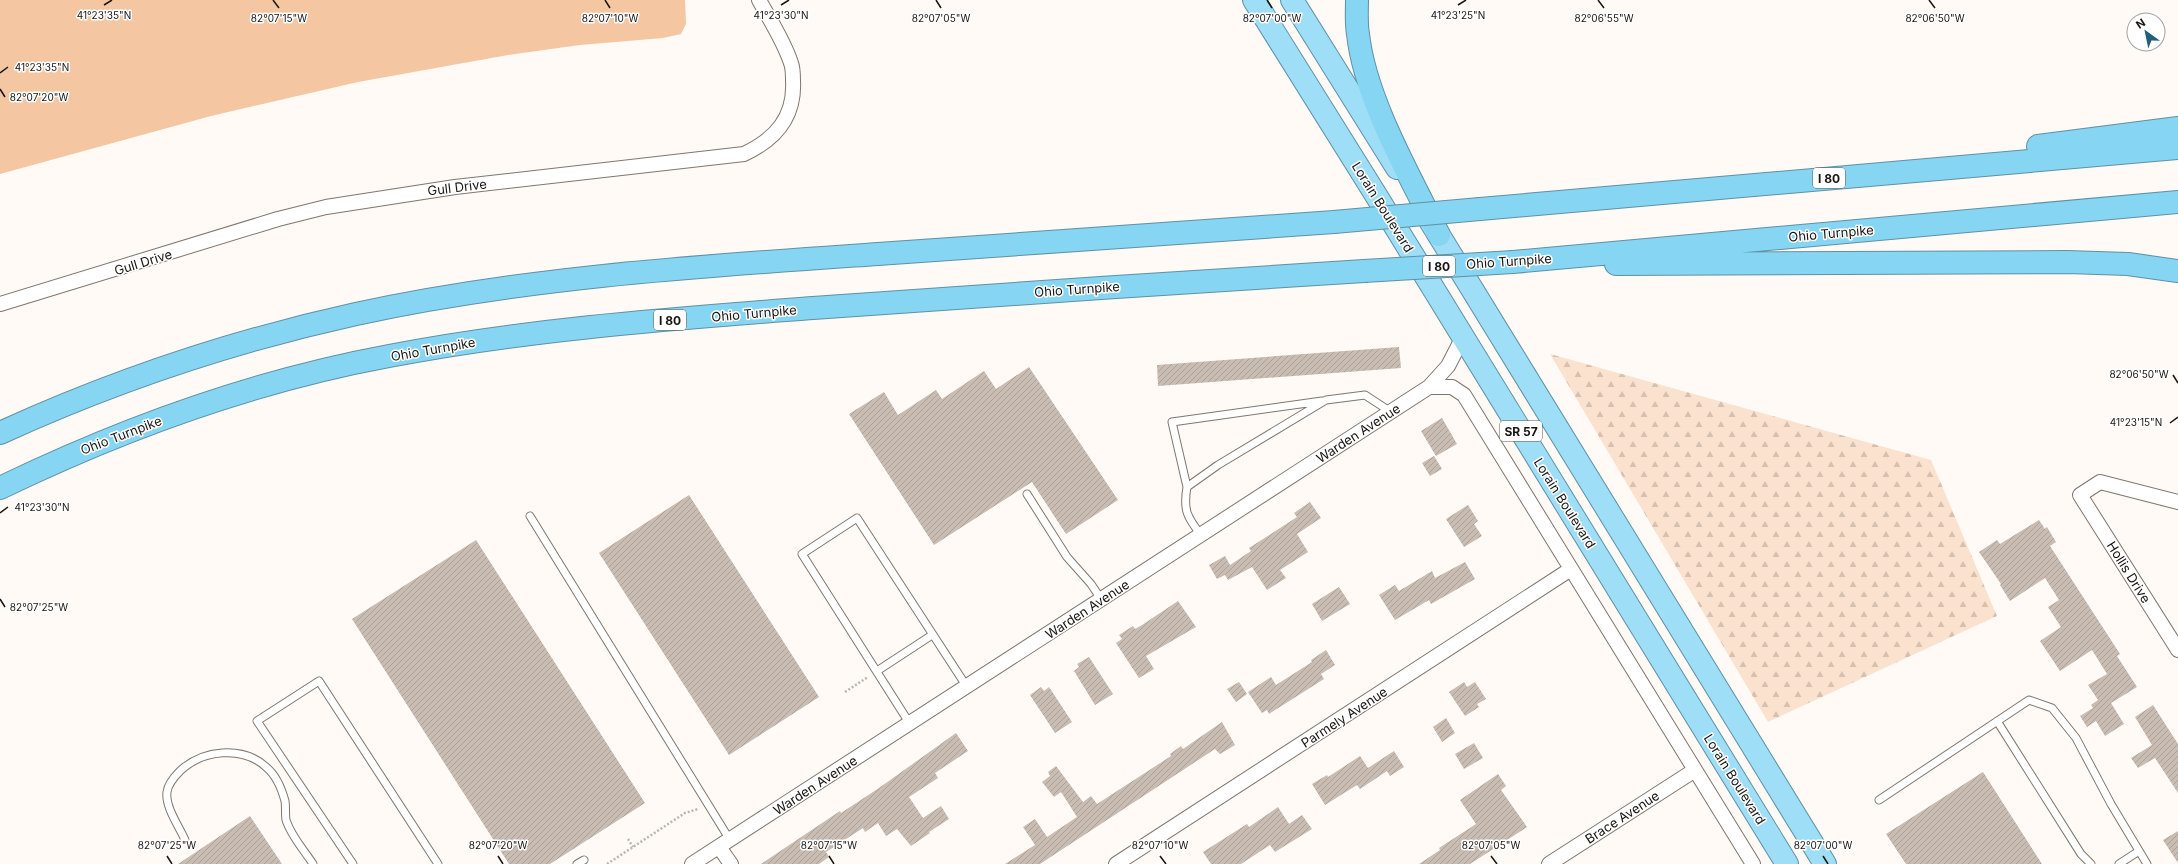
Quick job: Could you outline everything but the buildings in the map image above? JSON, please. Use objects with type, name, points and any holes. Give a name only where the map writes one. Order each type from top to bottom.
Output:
[{"type":"highway","name":"Lorain Boulevard","points":[[1254,0],[1787,864]]},
{"type":"highway","name":"SR 57","points":[[1292,0],[1439,234],[1825,864]]},
{"type":"highway","points":[[1357,0],[1358,34],[1374,98],[1392,141],[1439,234]]},
{"type":"highway","points":[[1812,179],[1980,153],[2178,128]]},
{"type":"highway","name":"I 80","points":[[0,433],[110,387],[194,358],[295,329],[351,315],[466,294],[612,276],[813,258],[1334,222],[2178,148]]},
{"type":"highway","name":"Ohio Turnpike","points":[[0,488],[64,457],[148,424],[225,397],[311,373],[387,356],[468,342],[664,320],[940,298],[1513,262],[2178,202]]},
{"type":"highway","points":[[1513,262],[1662,266],[2067,262],[2128,264],[2178,271]]},
{"type":"street","name":"Gull Drive","points":[[0,304],[278,219],[326,207],[433,189],[744,154],[758,148],[772,137],[781,126],[792,104],[792,64],[759,0]]},
{"type":"street","name":"Warden Avenue","points":[[692,864],[1429,387],[1448,366],[1463,337]]},
{"type":"street","points":[[1429,387],[1452,386],[1464,395],[1753,864]]},
{"type":"street","name":"Hollis Drive","points":[[2178,502],[2100,482],[2080,494],[2178,650]]},
{"type":"street","name":"Parmely Avenue","points":[[1116,864],[1572,569]]},
{"type":"street","name":"Brace Avenue","points":[[1549,864],[1695,770]]},
{"type":"street","points":[[725,843],[731,864]]},
{"type":"lane","points":[[1201,535],[1190,520],[1184,505],[1188,487],[1172,422],[1365,395],[1391,412]]},
{"type":"lane","points":[[1188,487],[1218,465],[1326,400]]},
{"type":"lane","points":[[1027,494],[1067,557],[1091,584],[1101,599]]},
{"type":"lane","points":[[530,516],[725,843]]},
{"type":"lane","points":[[910,724],[802,554],[820,542],[857,518],[967,687]]},
{"type":"lane","points":[[877,671],[932,635]]},
{"type":"lane","points":[[353,864],[258,721],[318,681],[438,864]]},
{"type":"lane","points":[[1879,800],[2028,700],[2052,708],[2076,738],[2147,864]]},
{"type":"lane","points":[[1997,721],[2081,854],[2091,864]]},
{"type":"lane","points":[[185,840],[169,806],[167,791],[174,777],[186,765],[207,754],[232,753],[253,758],[267,767],[280,785],[286,819],[291,830],[313,864]]},
{"type":"lane","points":[[2119,864],[2139,851]]},
{"type":"lane","points":[[577,864],[584,860]]},
{"type":"path","points":[[845,692],[869,677]]},
{"type":"path","points":[[607,864],[684,813],[697,810]]},
{"type":"path","points":[[628,839],[633,847]]},
{"type":"green space","points":[[1550,354],[1931,460],[1997,616],[1768,722]]},
{"type":"shaded area","points":[[0,0],[685,0],[686,24],[681,34],[663,38],[580,45],[508,55],[358,82],[211,116],[0,174]]}]
